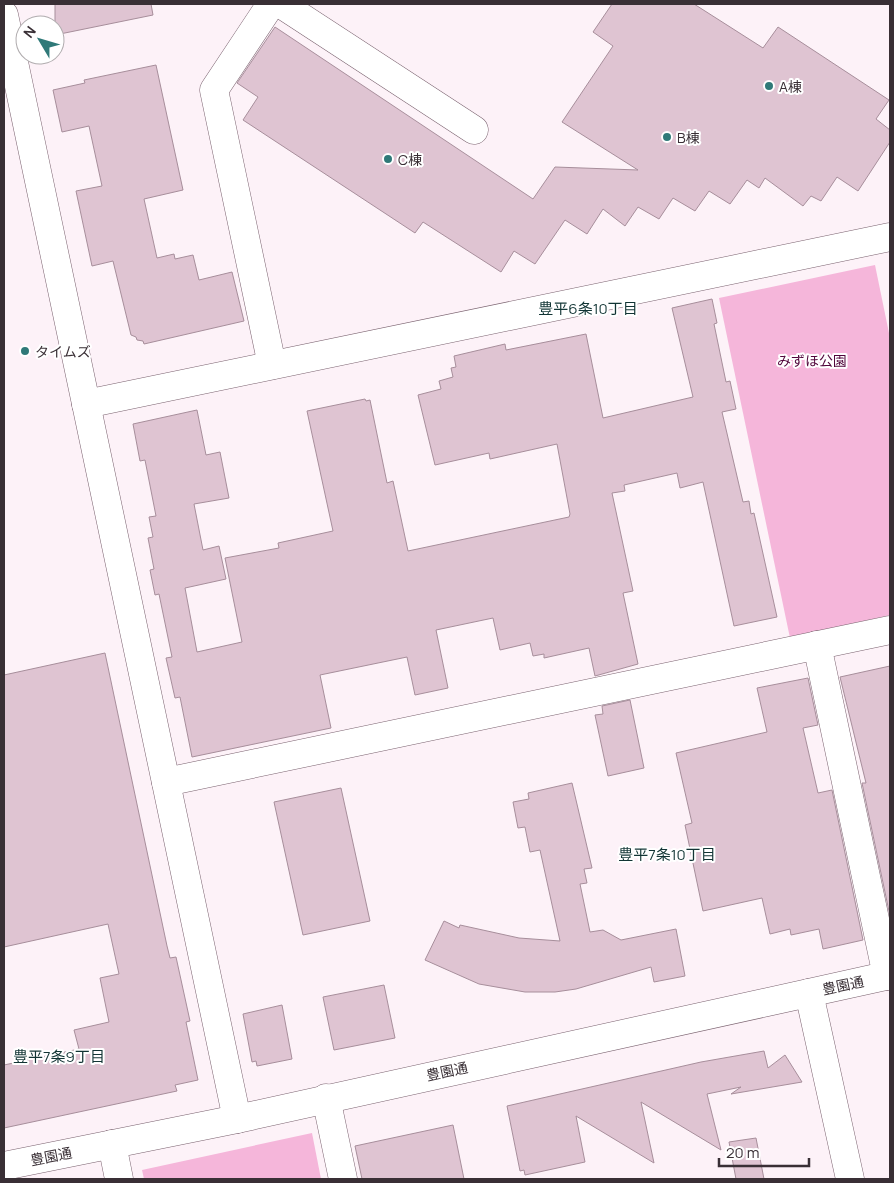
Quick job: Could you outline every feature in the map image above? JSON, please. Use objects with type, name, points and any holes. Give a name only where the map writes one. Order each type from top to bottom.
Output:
[{"type":"street","points":[[271,4],[214,90],[272,365]]},
{"type":"street","points":[[281,4],[474,130]]},
{"type":"street","points":[[4,15],[237,1119]]},
{"type":"street","points":[[86,404],[890,236]]},
{"type":"street","points":[[166,782],[890,630]]},
{"type":"street","points":[[817,645],[889,975]]},
{"type":"street","name":"豊園通","points":[[4,1166],[237,1119],[889,975]]},
{"type":"street","points":[[809,992],[850,1179]]},
{"type":"street","points":[[326,1098],[343,1179]]},
{"type":"street","points":[[112,1144],[119,1179]]},
{"type":"green space","name":"みずほ公園","points":[[875,265],[890,338],[890,615],[790,638],[719,298]]},
{"type":"green space","points":[[312,1133],[321,1179],[144,1179],[142,1170]]},
{"type":"building","points":[[55,4],[151,4],[153,15],[65,33],[65,15],[55,15]]},
{"type":"building","points":[[612,4],[694,4],[763,48],[778,27],[889,100],[876,119],[890,130],[890,142],[858,191],[837,177],[821,201],[811,196],[803,206],[765,178],[759,188],[747,180],[730,204],[709,191],[695,211],[673,198],[659,219],[638,207],[625,226],[603,209],[587,234],[565,220],[535,264],[514,251],[501,272],[423,222],[415,233],[243,120],[258,97],[237,83],[275,27],[533,199],[555,167],[638,170],[562,122],[613,46],[593,32]]},
{"type":"building","points":[[156,65],[183,190],[144,199],[157,258],[174,254],[175,259],[193,255],[199,280],[232,272],[244,321],[144,344],[143,341],[137,340],[136,337],[131,335],[113,261],[92,266],[76,191],[102,186],[89,126],[62,132],[53,90],[85,83],[84,80]]},
{"type":"building","points":[[712,299],[717,323],[714,324],[726,382],[730,381],[736,409],[722,412],[743,502],[749,501],[751,514],[754,513],[777,617],[734,626],[703,482],[680,488],[677,473],[624,485],[625,491],[612,493],[633,591],[623,593],[638,664],[595,676],[589,648],[544,658],[544,654],[533,656],[530,643],[500,650],[493,618],[436,630],[448,688],[415,695],[407,657],[320,675],[331,728],[192,757],[180,697],[175,698],[166,658],[172,657],[159,594],[155,595],[150,570],[154,569],[148,538],[153,537],[149,517],[156,516],[145,460],[140,461],[133,424],[197,410],[206,455],[220,452],[229,498],[194,504],[203,550],[219,546],[226,579],[185,588],[197,652],[242,642],[225,558],[279,548],[278,543],[333,531],[307,411],[365,399],[366,401],[370,400],[387,483],[393,481],[408,551],[569,517],[557,444],[490,459],[489,453],[435,465],[418,395],[441,389],[439,381],[453,377],[451,368],[456,367],[454,356],[505,344],[506,350],[586,334],[603,418],[693,397],[672,308]]},
{"type":"building","points":[[105,653],[167,946],[170,958],[176,957],[190,1021],[186,1022],[198,1080],[175,1085],[177,1091],[4,1128],[4,1065],[79,1049],[74,1030],[109,1022],[100,978],[119,974],[108,924],[4,947],[4,675]]},
{"type":"building","points":[[890,666],[890,916],[862,783],[866,783],[840,677]]},
{"type":"building","points":[[808,678],[818,725],[803,728],[818,793],[832,790],[863,940],[823,949],[819,929],[791,935],[790,929],[770,934],[762,898],[703,911],[685,825],[692,823],[676,753],[767,732],[757,688]]},
{"type":"building","points":[[630,700],[644,768],[608,776],[595,715],[603,714],[602,706]]},
{"type":"building","points":[[572,783],[592,868],[584,869],[587,883],[580,884],[590,932],[603,930],[621,940],[676,929],[685,976],[654,982],[651,967],[576,989],[555,992],[525,992],[479,984],[425,960],[444,921],[459,928],[460,925],[519,938],[560,941],[540,850],[530,852],[525,827],[518,828],[513,802],[529,799],[528,793]]},
{"type":"building","points":[[341,788],[370,921],[303,935],[274,802]]},
{"type":"building","points":[[384,985],[395,1038],[334,1050],[323,997]]},
{"type":"building","points":[[282,1005],[292,1059],[257,1066],[256,1061],[252,1062],[243,1014]]},
{"type":"building","points":[[764,1051],[768,1068],[785,1055],[802,1082],[731,1094],[741,1087],[707,1094],[721,1150],[641,1102],[654,1163],[576,1116],[585,1162],[525,1175],[524,1170],[520,1171],[507,1106],[701,1062]]},
{"type":"building","points":[[453,1125],[464,1179],[362,1179],[355,1146]]},
{"type":"building","points":[[756,1138],[764,1179],[736,1179],[729,1142]]},
{"type":"place","name":"A棟","points":[[769,86]]},
{"type":"place","name":"B棟","points":[[667,137]]},
{"type":"place","name":"C棟","points":[[388,159]]},
{"type":"place","name":"タイムズ","points":[[25,351]]},
{"type":"district","name":"豊平6条10丁目","points":[[588,308]]},
{"type":"district","name":"豊平7条10丁目","points":[[667,854]]},
{"type":"district","name":"豊平7条9丁目","points":[[59,1056]]}]
